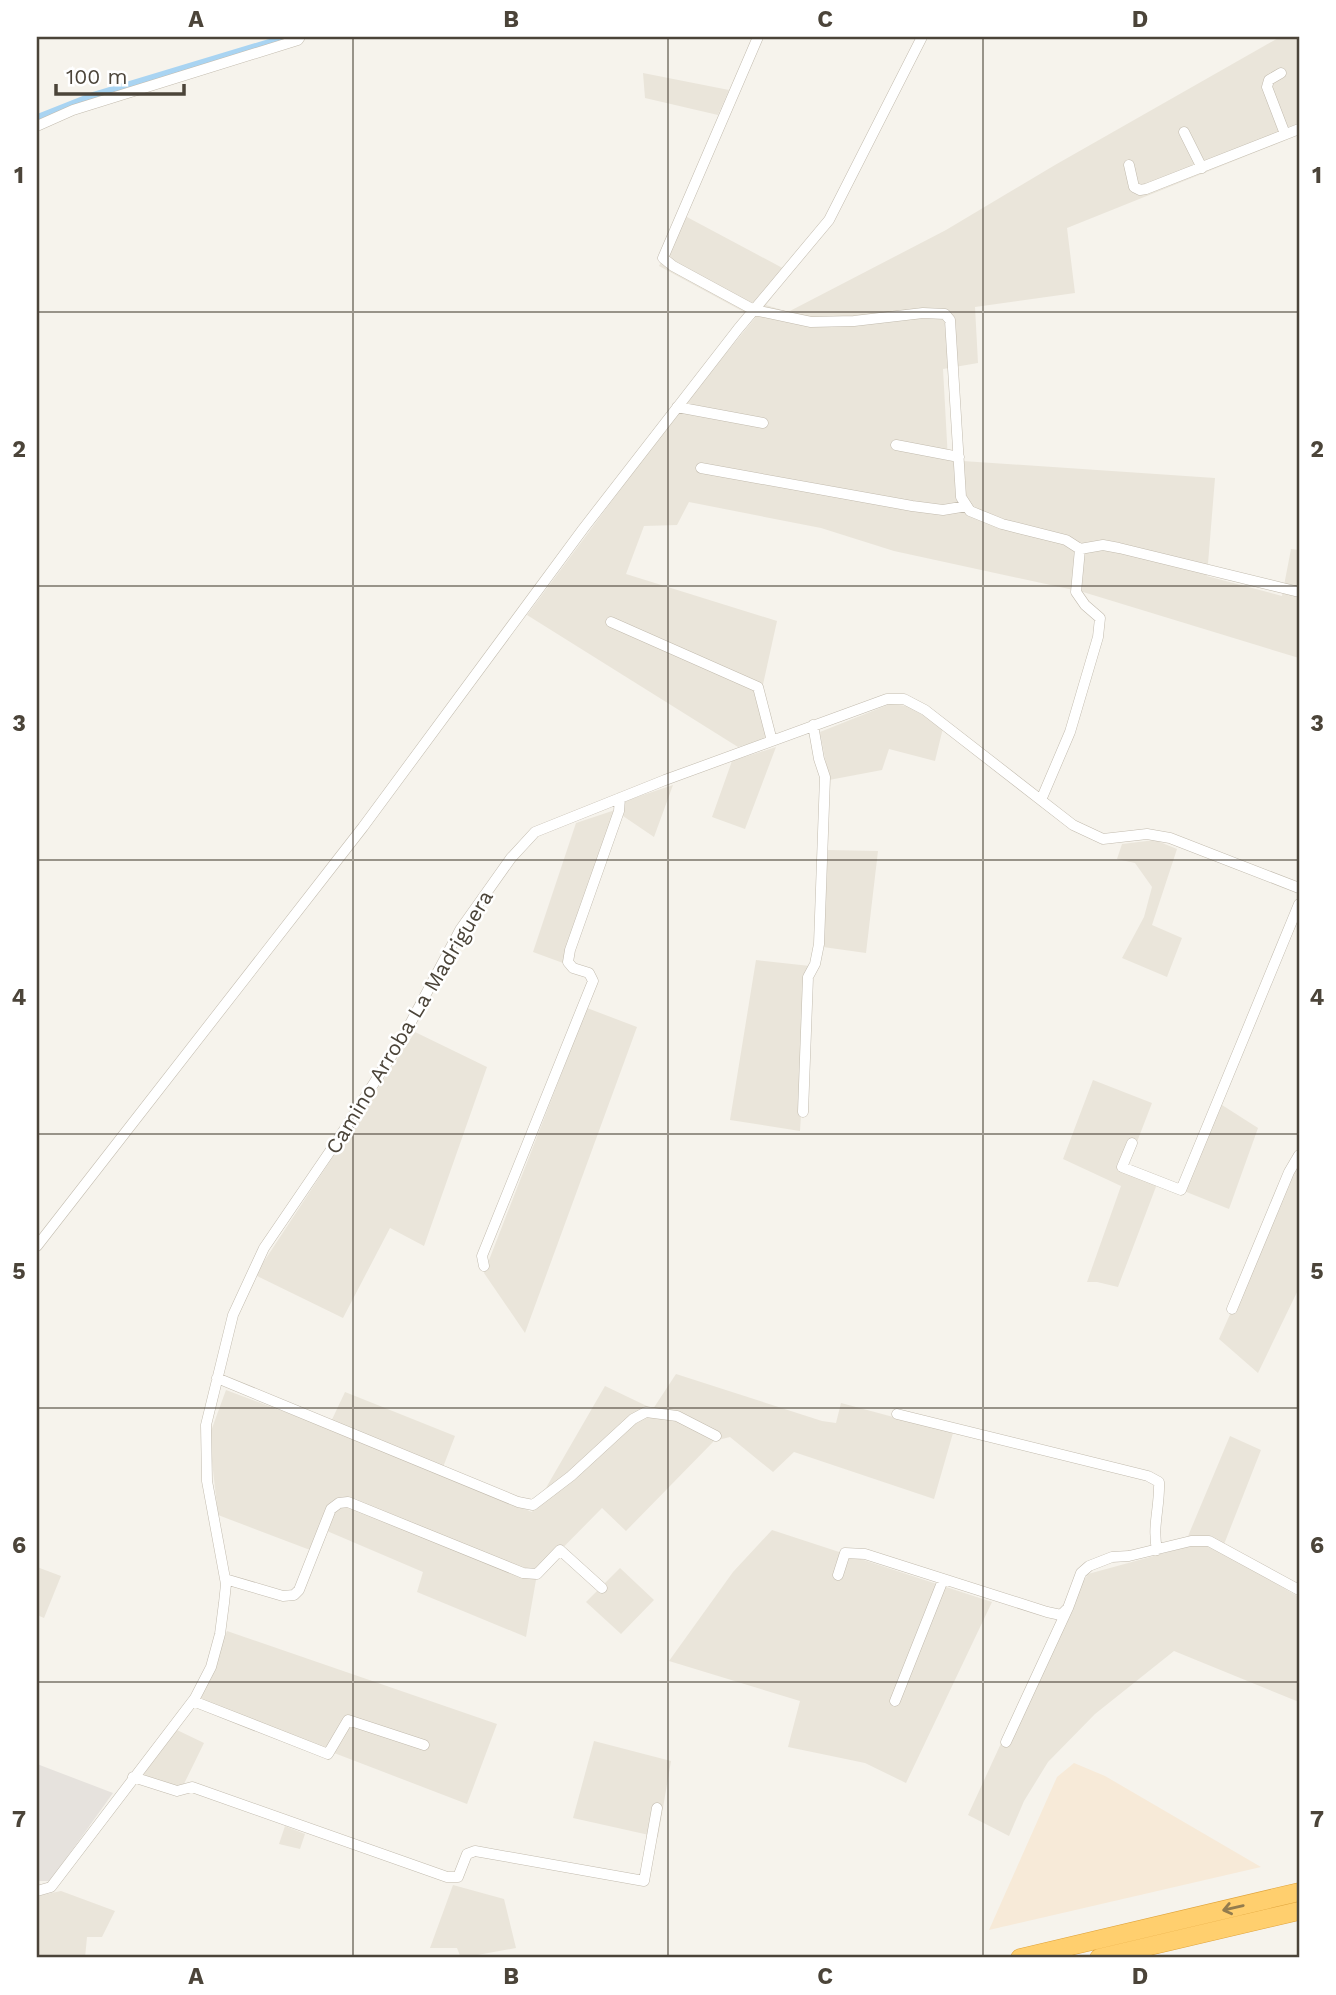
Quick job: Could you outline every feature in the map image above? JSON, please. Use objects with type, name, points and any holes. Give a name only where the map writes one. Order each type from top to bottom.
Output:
[{"type":"highway","points":[[1020,1958],[1299,1892]]},
{"type":"highway","points":[[1099,1958],[1299,1910]]},
{"type":"street","points":[[37,126],[73,110],[298,40],[300,37]]},
{"type":"street","points":[[758,37],[663,258],[754,310],[811,322],[853,321],[923,313],[945,314],[950,320],[961,497],[971,511],[1002,524],[1066,540],[1080,549],[1103,545],[1119,548],[1299,592]]},
{"type":"street","points":[[37,1246],[363,827],[583,529],[828,219],[922,37]]},
{"type":"street","points":[[1280,73],[1269,80],[1267,87],[1285,134]]},
{"type":"street","points":[[1129,165],[1134,187],[1140,190],[1299,129]]},
{"type":"street","points":[[1184,132],[1202,168]]},
{"type":"street","points":[[677,407],[763,423]]},
{"type":"street","points":[[896,445],[959,457]]},
{"type":"street","points":[[701,468],[912,506],[943,510],[967,506]]},
{"type":"street","points":[[1041,800],[1069,733],[1098,637],[1100,618],[1085,606],[1076,592],[1080,549]]},
{"type":"street","points":[[611,622],[758,687],[772,741]]},
{"type":"street","name":"Camino Arroba La Madriguera","points":[[37,1891],[51,1887],[193,1701],[211,1667],[225,1603],[225,1580],[207,1481],[206,1425],[233,1315],[264,1248],[401,1041],[460,930],[511,858],[535,832],[887,699],[904,699],[925,710],[1073,825],[1102,839],[1147,834],[1170,838],[1299,888]]},
{"type":"street","points":[[803,1112],[808,977],[815,964],[819,944],[824,830],[825,777],[813,726]]},
{"type":"street","points":[[484,1266],[482,1256],[593,981],[589,973],[573,968],[568,962],[619,811],[620,798]]},
{"type":"street","points":[[1132,1143],[1122,1167],[1181,1190],[1299,904]]},
{"type":"street","points":[[1232,1309],[1283,1185],[1299,1155]]},
{"type":"street","points":[[218,1378],[533,1506],[571,1476],[633,1419],[646,1412],[677,1416],[716,1436]]},
{"type":"street","points":[[897,1414],[1148,1476],[1159,1482],[1153,1532],[1157,1550]]},
{"type":"street","points":[[225,1580],[283,1596],[294,1595],[299,1590],[331,1509],[339,1503],[348,1502],[523,1573],[537,1574],[560,1550],[602,1588]]},
{"type":"street","points":[[1006,1742],[1068,1608],[1081,1573],[1089,1566],[1112,1557],[1129,1556],[1191,1541],[1209,1541],[1299,1590]]},
{"type":"street","points":[[838,1575],[845,1553],[865,1554],[1046,1612],[1061,1615],[1068,1608]]},
{"type":"street","points":[[895,1702],[943,1580]]},
{"type":"street","points":[[193,1701],[328,1754],[348,1720],[424,1745]]},
{"type":"street","points":[[134,1777],[177,1791],[192,1787],[447,1877],[458,1877],[467,1854],[475,1851],[644,1881],[657,1808]]},
{"type":"shaded area","points":[[1280,37],[1299,37],[1299,135],[1067,228],[1075,293],[975,307],[978,363],[943,369],[948,460],[1215,478],[1207,576],[1282,596],[1291,549],[1299,550],[1299,658],[1083,592],[894,551],[821,528],[689,502],[677,525],[644,526],[626,574],[777,621],[762,689],[769,738],[738,747],[527,615],[684,404],[755,318],[659,266],[685,216],[790,272],[766,305],[788,312],[946,230]]},
{"type":"shaded area","points":[[643,73],[729,90],[718,115],[645,98]]},
{"type":"shaded area","points":[[890,704],[908,706],[943,728],[935,761],[889,749],[882,770],[829,780],[820,732]]},
{"type":"shaded area","points":[[776,747],[745,829],[712,817],[732,761]]},
{"type":"shaded area","points":[[673,785],[654,837],[623,816],[625,801]]},
{"type":"shaded area","points":[[615,810],[563,963],[533,952],[576,823]]},
{"type":"shaded area","points":[[1155,840],[1177,849],[1152,925],[1182,938],[1167,977],[1122,958],[1144,917],[1152,887],[1135,863],[1117,859],[1122,844]]},
{"type":"shaded area","points":[[828,850],[878,851],[866,953],[823,947]]},
{"type":"shaded area","points":[[756,960],[810,966],[800,1131],[730,1120]]},
{"type":"shaded area","points":[[587,1008],[637,1027],[525,1333],[484,1273]]},
{"type":"shaded area","points":[[415,1032],[487,1067],[424,1246],[390,1228],[343,1318],[255,1275]]},
{"type":"shaded area","points":[[1093,1080],[1152,1103],[1125,1173],[1157,1184],[1118,1287],[1087,1282],[1121,1186],[1063,1159]]},
{"type":"shaded area","points":[[1222,1105],[1258,1128],[1229,1209],[1184,1191]]},
{"type":"shaded area","points":[[1299,1160],[1299,1288],[1258,1373],[1219,1339]]},
{"type":"shaded area","points":[[676,1374],[822,1421],[836,1423],[841,1403],[953,1433],[934,1499],[794,1452],[773,1472],[730,1437],[714,1441],[626,1531],[602,1508],[537,1574],[526,1637],[417,1592],[423,1572],[327,1531],[318,1553],[218,1515],[211,1431],[226,1390],[328,1428],[345,1392],[455,1436],[440,1475],[532,1512],[605,1386],[653,1409]]},
{"type":"shaded area","points":[[1230,1436],[1261,1450],[1221,1552],[1299,1597],[1299,1702],[1174,1651],[1095,1714],[1048,1762],[1024,1801],[1009,1836],[968,1815],[1057,1622],[1088,1574],[1183,1548]]},
{"type":"shaded area","points":[[772,1530],[992,1602],[906,1783],[865,1763],[788,1747],[800,1701],[669,1661],[733,1572]]},
{"type":"shaded area","points":[[37,1567],[61,1576],[44,1618],[37,1615]]},
{"type":"shaded area","points":[[620,1568],[654,1600],[621,1634],[586,1602]]},
{"type":"shaded area","points":[[227,1631],[497,1724],[467,1804],[199,1701]]},
{"type":"shaded area","points":[[177,1730],[204,1743],[180,1792],[136,1782]]},
{"type":"shaded area","points":[[594,1741],[671,1761],[658,1837],[573,1818]]},
{"type":"shaded area","points":[[1074,1763],[1105,1776],[1261,1867],[989,1930],[1057,1777]]},
{"type":"shaded area","points":[[37,1764],[113,1793],[50,1881],[37,1881]]},
{"type":"shaded area","points":[[285,1826],[305,1834],[300,1849],[279,1844]]},
{"type":"shaded area","points":[[453,1885],[504,1899],[516,1948],[461,1958],[457,1948],[430,1948]]},
{"type":"shaded area","points":[[61,1891],[115,1911],[102,1937],[87,1937],[85,1958],[37,1958],[37,1896]]},
{"type":"waterway","points":[[37,119],[95,96],[271,43],[282,37]]}]
